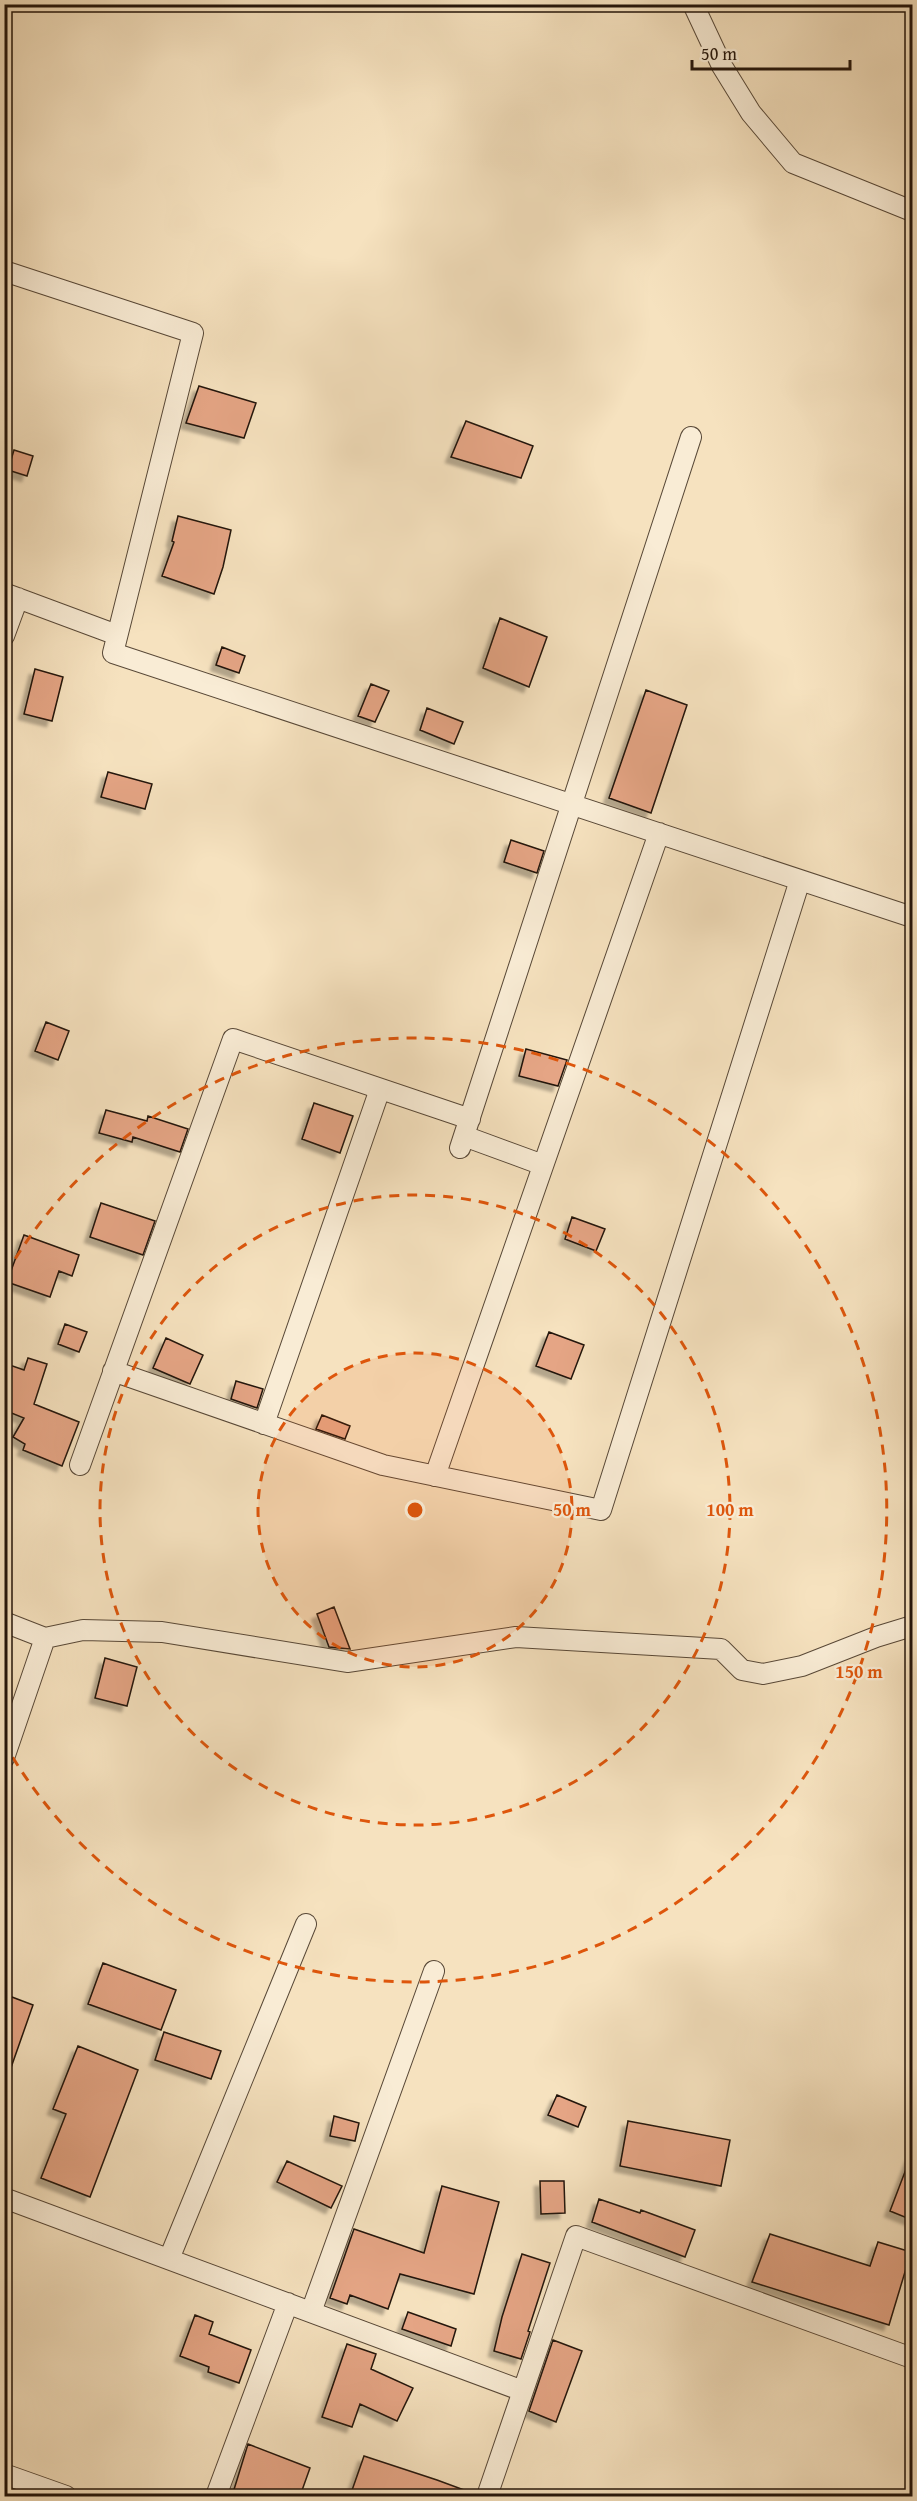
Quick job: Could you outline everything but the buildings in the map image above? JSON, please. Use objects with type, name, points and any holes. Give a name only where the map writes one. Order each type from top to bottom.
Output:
[{"type":"street","points":[[693,4],[722,66],[752,113],[793,163],[912,211]]},
{"type":"street","points":[[4,271],[192,333],[113,653],[912,916]]},
{"type":"street","points":[[465,1134],[691,437]]},
{"type":"street","points":[[4,636],[11,596],[117,635]]},
{"type":"street","points":[[435,1476],[659,833]]},
{"type":"street","points":[[113,1371],[383,1465],[602,1510],[801,880]]},
{"type":"street","points":[[80,1465],[233,1039],[380,1089],[465,1134],[543,1165]]},
{"type":"street","points":[[264,1424],[380,1089]]},
{"type":"street","points":[[4,1622],[45,1638],[82,1630],[162,1632],[347,1662],[516,1636],[721,1649],[742,1670],[763,1674],[802,1666],[876,1637],[912,1626]]},
{"type":"street","points":[[4,1758],[45,1638]]},
{"type":"street","points":[[170,2259],[306,1924]]},
{"type":"street","points":[[311,2312],[434,1971]]},
{"type":"street","points":[[4,2198],[523,2391]]},
{"type":"street","points":[[487,2496],[576,2236],[912,2358]]},
{"type":"street","points":[[216,2496],[288,2303]]},
{"type":"street","points":[[4,2474],[66,2496]]}]
